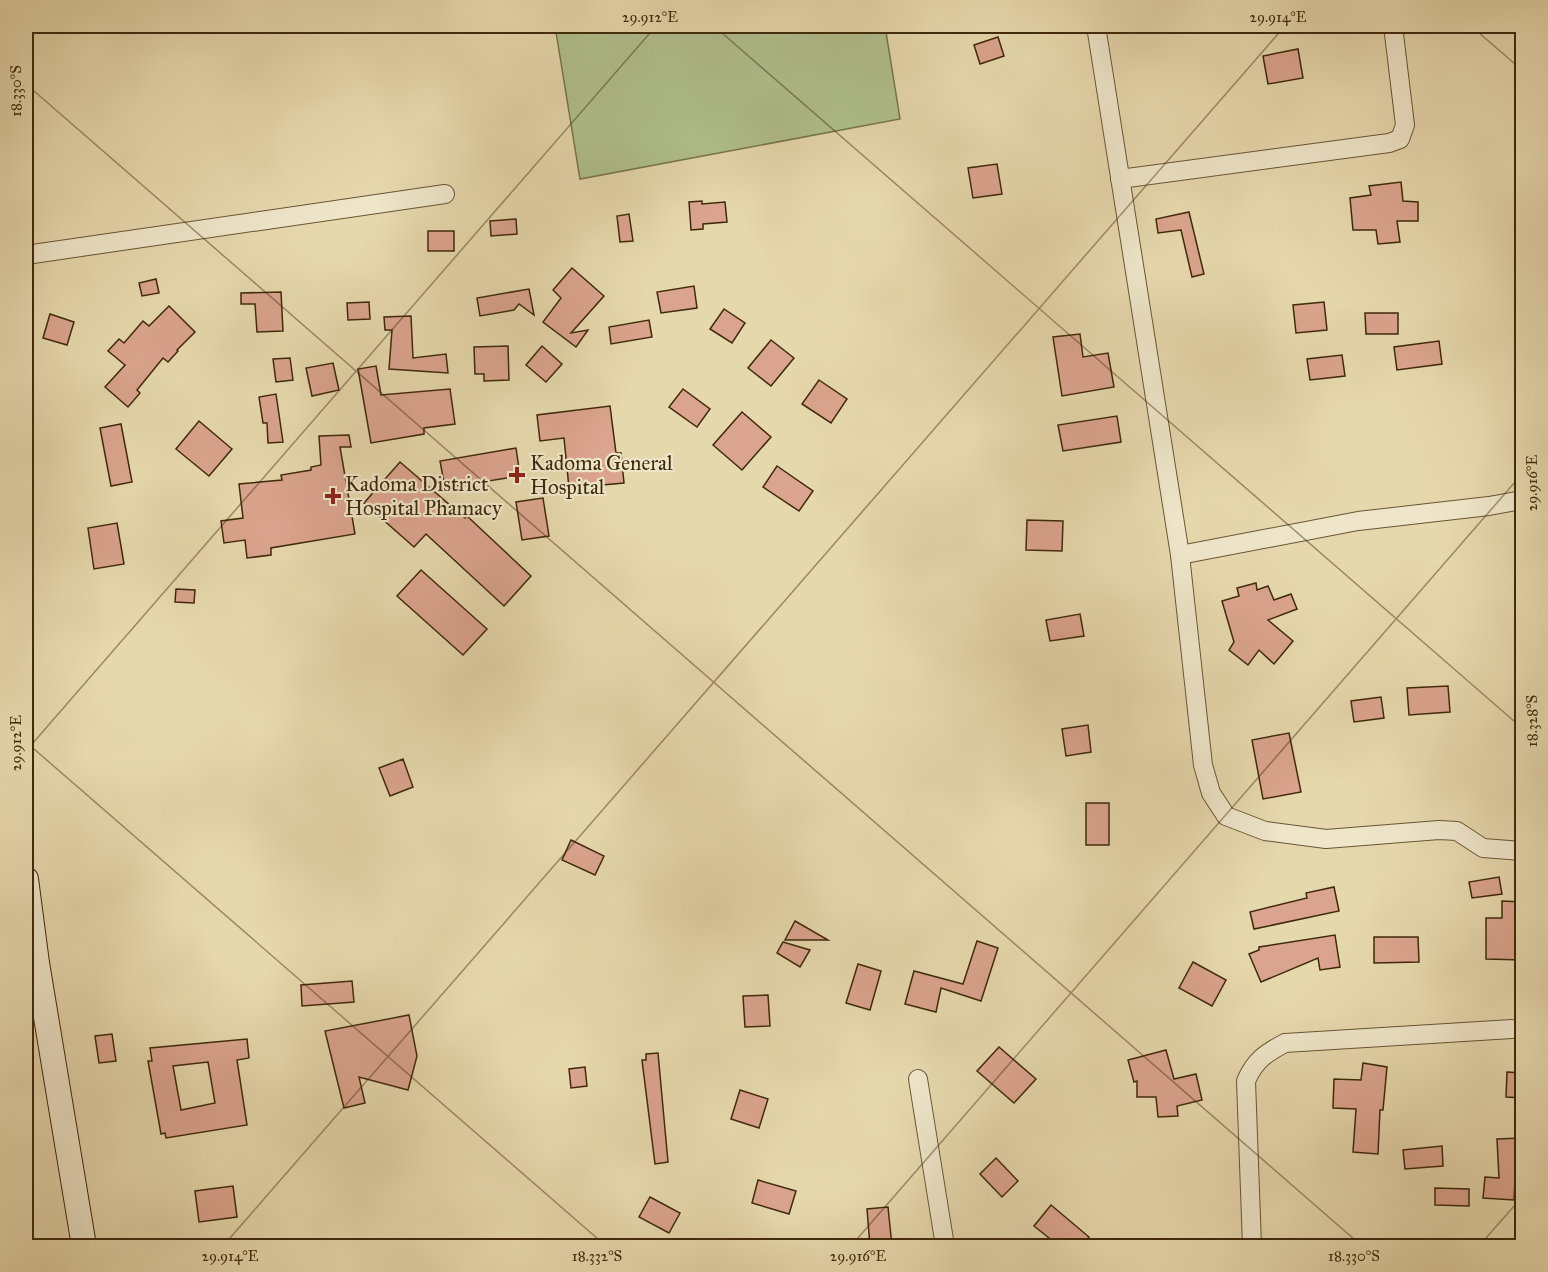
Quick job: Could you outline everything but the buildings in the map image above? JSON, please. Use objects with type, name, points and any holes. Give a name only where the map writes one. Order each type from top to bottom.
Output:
[{"type":"main road","points":[[26,879],[31,964],[84,1246]]},
{"type":"street","points":[[1096,26],[1180,555],[1203,765],[1211,793],[1226,816],[1265,831],[1326,839],[1428,830],[1457,831],[1483,848],[1522,851]]},
{"type":"street","points":[[1120,178],[1389,143],[1400,138],[1405,125],[1393,26]]},
{"type":"street","points":[[26,255],[445,194]]},
{"type":"street","points":[[1180,555],[1358,521],[1522,500]]},
{"type":"street","points":[[1252,1246],[1246,1081],[1252,1067],[1261,1058],[1285,1043],[1512,1029]]},
{"type":"street","points":[[918,1079],[945,1246]]},
{"type":"green space","points":[[555,26],[885,26],[900,119],[580,179]]},
{"type":"place","name":"Kadoma General Hospital","points":[[517,475]]},
{"type":"place","name":"Kadoma District Hospital Phamacy","points":[[333,496]]}]
